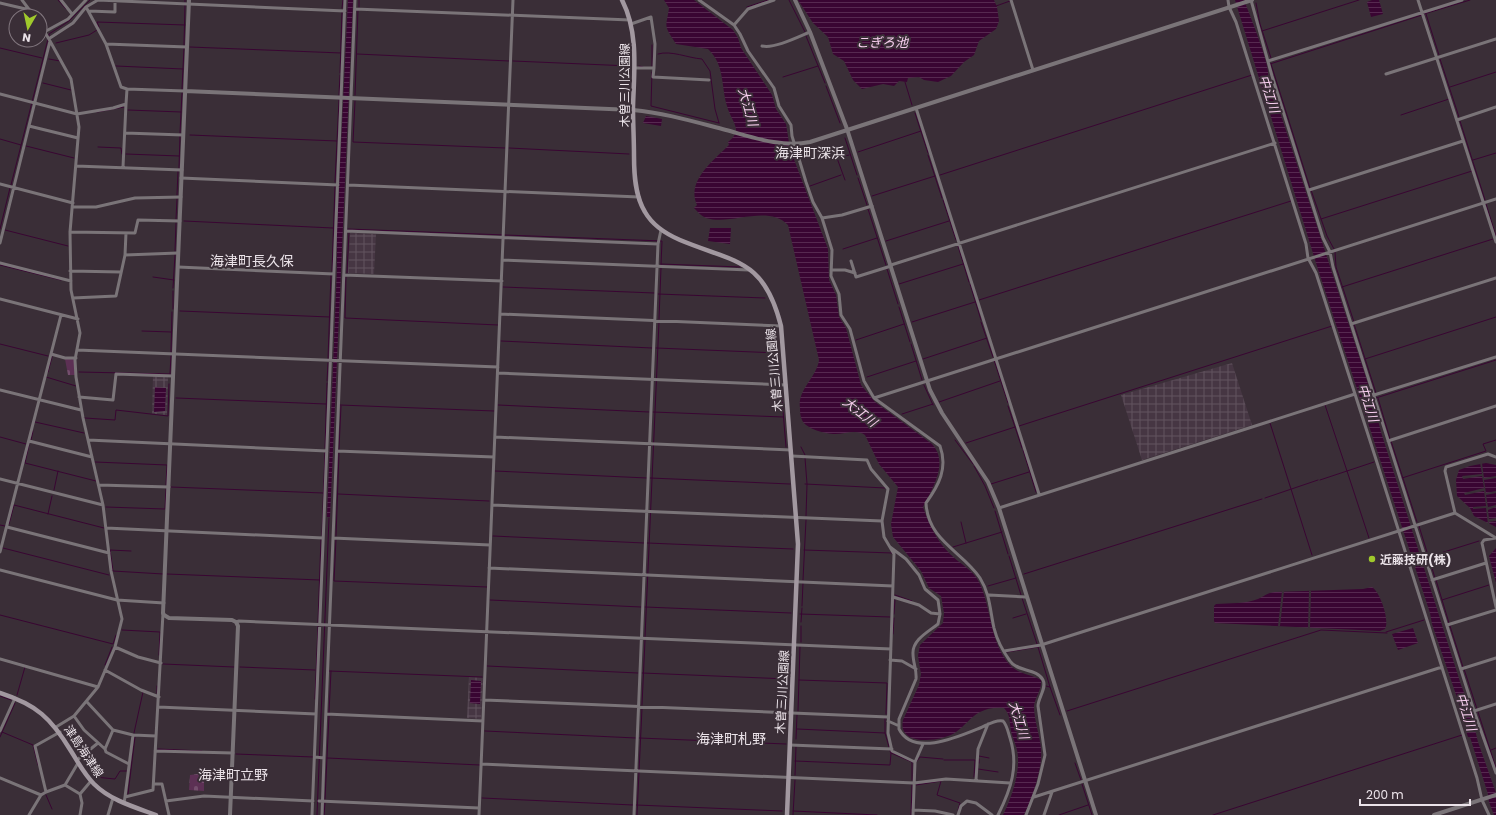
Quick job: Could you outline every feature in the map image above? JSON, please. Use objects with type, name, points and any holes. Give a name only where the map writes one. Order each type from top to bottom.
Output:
[{"type":"main road","name":"木曽三川公園線","points":[[622,0],[630,22],[634,41],[634,163],[639,197],[645,212],[661,230],[687,242],[730,257],[751,270],[763,282],[771,294],[781,326],[797,518],[797,582],[787,815]]},
{"type":"main road","name":"津島海津線","points":[[0,693],[15,698],[42,713],[60,732],[77,762],[91,781],[113,798],[125,800],[156,815]]},
{"type":"street","points":[[22,0],[28,8]]},
{"type":"street","points":[[61,0],[72,14]]},
{"type":"street","points":[[48,31],[68,19],[86,0]]},
{"type":"street","points":[[0,243],[12,187],[29,126],[33,103],[50,39],[73,23],[86,7],[98,0],[189,2],[345,11]]},
{"type":"street","points":[[312,815],[321,625],[345,0]]},
{"type":"street","points":[[322,815],[321,801],[326,714],[328,625],[337,451],[339,361],[346,231],[355,0]]},
{"type":"street","points":[[479,815],[513,0]]},
{"type":"street","points":[[699,0],[734,25],[748,51],[774,88],[779,106],[791,125],[793,144],[813,202],[822,218],[833,256],[831,270],[833,283],[839,294],[841,315],[850,329],[864,381],[874,398],[940,446],[944,464],[942,475],[926,503],[927,514],[943,541],[975,572],[989,595],[994,628],[999,644],[1012,665],[1037,675],[1044,683],[1038,706],[1045,755],[1034,797],[1026,815]]},
{"type":"street","points":[[734,25],[748,9],[774,0]]},
{"type":"street","points":[[795,0],[810,32],[847,129],[926,380],[937,406],[988,482],[999,508],[1041,645],[1096,815]]},
{"type":"street","points":[[1011,0],[1033,70]]},
{"type":"street","points":[[1228,0],[1275,143],[1306,244],[1308,258],[1316,272],[1489,815]]},
{"type":"street","points":[[86,7],[106,44],[121,87],[127,89],[509,104],[659,112],[729,131],[793,144],[810,142],[1251,0],[1323,238],[1329,252],[1446,625],[1496,773]]},
{"type":"street","points":[[1418,0],[1496,242]]},
{"type":"street","points":[[1269,61],[1462,0]]},
{"type":"street","points":[[89,11],[115,12],[116,1]]},
{"type":"street","points":[[133,735],[125,800],[151,791],[154,784],[164,603],[189,2]]},
{"type":"street","points":[[0,3],[21,8]]},
{"type":"street","points":[[355,9],[630,22],[651,17],[655,44],[653,77],[709,80]]},
{"type":"street","points":[[762,46],[767,47],[786,42],[810,32]]},
{"type":"street","points":[[48,36],[71,79],[79,127],[70,232],[70,271],[73,298],[80,333],[76,358],[79,397],[103,505],[109,553],[122,624],[115,647],[98,687],[74,716],[56,727]]},
{"type":"street","points":[[1386,74],[1496,38]]},
{"type":"street","points":[[106,44],[187,47]]},
{"type":"street","points":[[634,68],[654,68]]},
{"type":"street","points":[[123,167],[127,89]]},
{"type":"street","points":[[0,94],[77,114],[126,104]]},
{"type":"street","points":[[1457,120],[1496,107]]},
{"type":"street","points":[[916,108],[1039,494]]},
{"type":"street","points":[[29,126],[78,138]]},
{"type":"street","points":[[125,133],[183,135]]},
{"type":"street","points":[[1309,190],[1463,141]]},
{"type":"street","points":[[851,261],[856,277],[958,243],[1275,143]]},
{"type":"street","points":[[76,166],[182,170]]},
{"type":"street","points":[[181,178],[338,185]]},
{"type":"street","points":[[0,184],[73,203]]},
{"type":"street","points":[[348,185],[639,197]]},
{"type":"street","points":[[73,208],[96,207],[135,198],[181,197]]},
{"type":"street","points":[[874,398],[926,380],[1496,199]]},
{"type":"street","points":[[822,218],[872,206]]},
{"type":"street","points":[[70,232],[134,233],[138,220],[180,221]]},
{"type":"street","points":[[634,815],[638,771],[642,638],[647,575],[660,266],[658,244],[661,230]]},
{"type":"street","points":[[346,231],[658,244]]},
{"type":"street","points":[[73,298],[116,296],[125,255],[126,233]]},
{"type":"street","points":[[125,255],[178,253]]},
{"type":"street","points":[[502,260],[751,270]]},
{"type":"street","points":[[0,263],[71,281]]},
{"type":"street","points":[[178,267],[334,274]]},
{"type":"street","points":[[831,270],[845,270],[855,273]]},
{"type":"street","points":[[70,271],[121,272]]},
{"type":"street","points":[[344,275],[502,281]]},
{"type":"street","points":[[1351,324],[1496,278]]},
{"type":"street","points":[[0,299],[78,319]]},
{"type":"street","points":[[500,314],[781,326]]},
{"type":"street","points":[[0,552],[19,484],[61,315]]},
{"type":"street","points":[[77,350],[498,367]]},
{"type":"street","points":[[51,354],[65,358],[76,358]]},
{"type":"street","points":[[1375,397],[1496,357]]},
{"type":"street","points":[[498,373],[786,386]]},
{"type":"street","points":[[79,397],[113,400],[116,374],[173,376]]},
{"type":"street","points":[[0,390],[81,410]]},
{"type":"street","points":[[999,508],[1355,394]]},
{"type":"street","points":[[1388,441],[1496,406]]},
{"type":"street","points":[[495,437],[791,450]]},
{"type":"street","points":[[88,440],[327,451]]},
{"type":"street","points":[[29,441],[92,457]]},
{"type":"street","points":[[337,451],[494,457]]},
{"type":"street","points":[[1496,457],[1488,454],[1446,467],[1445,471],[1455,513],[1496,538]]},
{"type":"street","points":[[792,456],[867,460],[871,469],[888,488],[882,521],[884,537],[894,554],[888,733],[892,751],[915,762]]},
{"type":"street","points":[[0,479],[103,505]]},
{"type":"street","points":[[99,485],[169,487]]},
{"type":"street","points":[[492,505],[882,521]]},
{"type":"street","points":[[1004,651],[1041,645],[1455,513]]},
{"type":"street","points":[[7,527],[109,553]]},
{"type":"street","points":[[106,528],[324,538]]},
{"type":"street","points":[[333,538],[490,545]]},
{"type":"street","points":[[1446,625],[1496,608],[1482,543],[1484,540],[1496,538]]},
{"type":"street","points":[[888,546],[906,559],[919,575],[925,589],[938,600],[940,614],[938,624],[921,637],[914,646],[913,655],[916,669],[914,685],[898,725]]},
{"type":"street","points":[[1432,580],[1486,564]]},
{"type":"street","points":[[489,568],[893,586]]},
{"type":"street","points":[[0,570],[117,600],[164,603]]},
{"type":"street","points":[[989,595],[1026,597]]},
{"type":"street","points":[[893,597],[919,605],[931,613],[940,614]]},
{"type":"street","points":[[163,612],[164,615],[169,618],[232,620],[236,622],[487,631],[890,649]]},
{"type":"street","points":[[230,815],[238,630],[236,622]]},
{"type":"street","points":[[115,647],[138,657],[161,663]]},
{"type":"street","points":[[1461,668],[1496,658]]},
{"type":"street","points":[[0,659],[98,687]]},
{"type":"street","points":[[890,660],[902,661],[916,669]]},
{"type":"street","points":[[1034,797],[1442,667]]},
{"type":"street","points":[[105,670],[141,690],[159,696]]},
{"type":"street","points":[[0,731],[15,698]]},
{"type":"street","points":[[484,700],[791,713],[888,719],[898,725],[904,737],[916,744],[924,744],[956,737],[1001,720],[1005,722],[1015,761],[1005,801],[998,815]]},
{"type":"street","points":[[87,702],[113,730],[133,735],[156,736]]},
{"type":"street","points":[[1474,711],[1496,704]]},
{"type":"street","points":[[158,707],[316,714]]},
{"type":"street","points":[[326,714],[483,721]]},
{"type":"street","points":[[74,716],[84,730],[105,749],[106,752],[129,764]]},
{"type":"street","points":[[976,780],[978,749],[988,724]]},
{"type":"street","points":[[105,749],[113,730]]},
{"type":"street","points":[[46,792],[35,746],[60,732]]},
{"type":"street","points":[[29,815],[41,795],[65,785],[77,762],[98,743]]},
{"type":"street","points":[[913,815],[915,762],[924,744]]},
{"type":"street","points":[[790,745],[892,749]]},
{"type":"street","points":[[155,751],[233,754]]},
{"type":"street","points":[[315,758],[323,758]]},
{"type":"street","points":[[481,764],[914,783],[946,779],[1010,783]]},
{"type":"street","points":[[0,778],[41,795]]},
{"type":"street","points":[[80,794],[91,781]]},
{"type":"street","points":[[154,784],[162,784],[169,815]]},
{"type":"street","points":[[65,785],[80,794],[82,803],[80,815]]},
{"type":"street","points":[[1044,815],[1052,792]]},
{"type":"street","points":[[1434,815],[1496,795]]},
{"type":"street","points":[[166,801],[204,796],[312,801]]},
{"type":"street","points":[[108,815],[113,798]]},
{"type":"street","points":[[321,801],[479,808]]},
{"type":"street","points":[[958,815],[961,806],[967,801],[976,803],[992,815]]},
{"type":"street","points":[[913,810],[936,811],[953,815]]},
{"type":"shaded area","points":[[350,233],[376,234],[374,274],[348,273]]},
{"type":"shaded area","points":[[1232,363],[1252,425],[1142,460],[1121,395]]},
{"type":"shaded area","points":[[153,376],[168,377],[167,415],[152,414]]},
{"type":"shaded area","points":[[469,677],[483,678],[481,719],[467,718]]},
{"type":"green space","points":[[65,359],[74,359],[75,375],[68,375]]},
{"type":"green space","points":[[190,775],[204,775],[204,791],[189,790]]},
{"type":"water","points":[[348,0],[353,0],[330,517],[327,517],[337,268],[337,229]]},
{"type":"water","name":"大江川","points":[[664,0],[694,0],[733,30],[738,38],[741,48],[772,95],[776,109],[786,124],[790,149],[828,249],[829,280],[836,295],[839,317],[846,328],[861,385],[875,402],[932,444],[937,451],[939,459],[938,475],[923,507],[928,520],[937,538],[945,549],[970,571],[979,582],[994,635],[1009,664],[1020,672],[1041,680],[1034,706],[1041,749],[1039,774],[1024,815],[1003,815],[1014,787],[1018,765],[1017,751],[1011,731],[1008,713],[1004,708],[992,708],[976,714],[956,732],[941,738],[922,740],[913,738],[907,735],[903,729],[903,720],[919,685],[921,674],[918,656],[920,645],[943,623],[944,613],[941,596],[929,588],[921,571],[893,537],[891,524],[898,487],[879,464],[865,435],[858,432],[835,434],[822,432],[808,426],[801,418],[801,395],[815,372],[819,360],[788,225],[779,219],[770,216],[716,220],[706,218],[694,208],[697,205],[695,188],[698,180],[709,165],[729,145],[728,142],[734,137],[736,129],[727,106],[722,76],[717,62],[708,49],[676,44],[666,26],[669,8]]},
{"type":"water","name":"こぎろ池","points":[[798,0],[994,0],[997,7],[999,21],[996,29],[979,41],[974,55],[964,62],[951,76],[938,82],[924,80],[919,77],[908,78],[907,82],[899,81],[894,86],[883,84],[862,89],[853,80],[844,61],[833,54],[828,37],[813,23]]},
{"type":"water","name":"中江川","points":[[1235,0],[1244,0],[1263,50],[1268,75],[1371,393],[1381,432],[1461,685],[1469,705],[1478,742],[1496,793],[1496,815],[1494,815],[1489,802],[1488,794],[1470,737],[1468,737],[1466,731],[1468,730],[1432,624],[1430,613],[1316,263]]},
{"type":"water","points":[[1379,0],[1383,14],[1371,17],[1367,2]]},
{"type":"water","points":[[646,116],[662,119],[661,126],[643,123]]},
{"type":"water","points":[[710,228],[731,228],[730,244],[708,241]]},
{"type":"water","points":[[155,387],[166,388],[165,411],[154,412]]},
{"type":"water","points":[[1486,463],[1496,465],[1496,527],[1474,516],[1470,508],[1457,496],[1456,480],[1459,470]]},
{"type":"water","points":[[1496,548],[1496,583],[1489,556]]},
{"type":"water","points":[[1372,587],[1381,600],[1385,613],[1385,629],[1380,631],[1215,623],[1214,621],[1214,606],[1216,604],[1248,602],[1275,592],[1363,589]]},
{"type":"water","points":[[1413,628],[1418,643],[1398,650],[1392,634]]},
{"type":"water","points":[[471,680],[481,681],[480,704],[470,703]]},
{"type":"pier","points":[[1480,463],[1482,463],[1484,478],[1496,476],[1496,478],[1484,480],[1486,493],[1496,491],[1496,493],[1486,495],[1488,507],[1496,505],[1496,507],[1488,510],[1489,519],[1496,518],[1496,521],[1489,522],[1490,526],[1488,525],[1486,508],[1473,509],[1473,507],[1486,506],[1484,491],[1465,495],[1464,493],[1484,488],[1482,476],[1463,479],[1462,476],[1482,474]]},
{"type":"pier","points":[[1282,591],[1284,591],[1280,626],[1278,626]]},
{"type":"pier","points":[[1309,591],[1311,591],[1310,628],[1308,628]]},
{"type":"waterway","points":[[58,0],[66,9]]},
{"type":"waterway","points":[[49,36],[49,34],[69,21],[90,0]]},
{"type":"waterway","points":[[342,8],[343,0]]},
{"type":"waterway","points":[[359,0],[359,7]]},
{"type":"waterway","points":[[747,7],[768,0]]},
{"type":"waterway","points":[[789,0],[805,32]]},
{"type":"waterway","points":[[1262,31],[1359,0]]},
{"type":"waterway","points":[[1424,14],[1470,0]]},
{"type":"waterway","points":[[996,6],[1010,1]]},
{"type":"waterway","points":[[1256,3],[1260,24],[1271,58]]},
{"type":"waterway","points":[[184,45],[185,5]]},
{"type":"waterway","points":[[355,95],[358,10]]},
{"type":"waterway","points":[[340,73],[342,12]]},
{"type":"waterway","points":[[1426,14],[1439,55]]},
{"type":"waterway","points":[[1270,64],[1422,15]]},
{"type":"waterway","points":[[99,27],[97,22],[185,25]]},
{"type":"waterway","points":[[56,43],[89,35],[97,30]]},
{"type":"waterway","points":[[806,36],[825,83]]},
{"type":"waterway","points":[[652,45],[652,66]]},
{"type":"waterway","points":[[190,47],[341,53]]},
{"type":"waterway","points":[[0,48],[42,58]]},
{"type":"waterway","points":[[11,185],[46,48]]},
{"type":"waterway","points":[[182,89],[184,48]]},
{"type":"waterway","points":[[658,54],[668,53],[702,59],[710,71],[715,109],[719,123]]},
{"type":"waterway","points":[[357,54],[509,61]]},
{"type":"waterway","points":[[49,59],[60,61]]},
{"type":"waterway","points":[[1440,59],[1459,117]]},
{"type":"waterway","points":[[513,61],[630,66]]},
{"type":"waterway","name":"中江川","points":[[1271,64],[1310,188]]},
{"type":"waterway","points":[[116,66],[183,69]]},
{"type":"waterway","points":[[639,66],[643,67]]},
{"type":"waterway","points":[[783,77],[818,66]]},
{"type":"waterway","points":[[652,72],[651,106],[719,123]]},
{"type":"waterway","points":[[1450,87],[1496,72]]},
{"type":"waterway","points":[[339,95],[340,75]]},
{"type":"waterway","name":"中江川","points":[[940,175],[1252,75]]},
{"type":"waterway","points":[[905,82],[912,105]]},
{"type":"waterway","points":[[43,83],[71,90]]},
{"type":"waterway","points":[[826,86],[840,123]]},
{"type":"waterway","points":[[180,133],[182,93]]},
{"type":"waterway","points":[[1401,115],[1449,99]]},
{"type":"waterway","points":[[335,182],[339,100]]},
{"type":"waterway","points":[[355,101],[353,142],[505,148]]},
{"type":"waterway","points":[[97,112],[124,107]]},
{"type":"waterway","points":[[128,110],[181,112]]},
{"type":"waterway","points":[[915,113],[928,153]]},
{"type":"waterway","points":[[1460,121],[1485,200]]},
{"type":"waterway","points":[[858,152],[921,131]]},
{"type":"waterway","points":[[190,135],[337,141]]},
{"type":"waterway","points":[[179,168],[180,136]]},
{"type":"waterway","points":[[845,138],[857,175]]},
{"type":"waterway","points":[[0,139],[21,145]]},
{"type":"waterway","points":[[26,146],[74,158]]},
{"type":"waterway","points":[[98,147],[121,148],[122,154]]},
{"type":"waterway","points":[[509,148],[629,154]]},
{"type":"waterway","points":[[1473,160],[1496,153]]},
{"type":"waterway","points":[[126,154],[179,156]]},
{"type":"waterway","points":[[845,180],[837,158],[849,155]]},
{"type":"waterway","points":[[928,155],[942,198]]},
{"type":"waterway","points":[[177,195],[178,171]]},
{"type":"waterway","points":[[1321,219],[1472,171]]},
{"type":"waterway","points":[[810,186],[841,175]]},
{"type":"waterway","points":[[872,196],[935,176]]},
{"type":"waterway","points":[[858,178],[867,205]]},
{"type":"waterway","points":[[332,271],[335,186]]},
{"type":"waterway","points":[[0,229],[10,188]]},
{"type":"waterway","points":[[1311,190],[1327,236],[1334,249]]},
{"type":"waterway","points":[[176,219],[177,199]]},
{"type":"waterway","points":[[943,200],[956,240]]},
{"type":"waterway","points":[[979,300],[1291,201]]},
{"type":"waterway","points":[[1486,204],[1496,236]]},
{"type":"waterway","points":[[868,209],[886,265]]},
{"type":"waterway","points":[[184,221],[333,228]]},
{"type":"waterway","points":[[886,241],[949,221]]},
{"type":"waterway","points":[[175,251],[176,223]]},
{"type":"waterway","points":[[348,229],[662,241],[661,265]]},
{"type":"waterway","points":[[5,230],[68,246]]},
{"type":"waterway","points":[[347,273],[349,232]]},
{"type":"waterway","points":[[843,249],[877,238]]},
{"type":"waterway","points":[[1342,287],[1493,239]]},
{"type":"waterway","points":[[958,246],[969,282]]},
{"type":"waterway","points":[[1335,252],[1336,267],[1354,322]]},
{"type":"waterway","points":[[173,288],[175,255]]},
{"type":"waterway","points":[[661,264],[740,267]]},
{"type":"waterway","points":[[899,284],[963,264]]},
{"type":"waterway","points":[[0,265],[61,280]]},
{"type":"waterway","points":[[659,319],[661,268]]},
{"type":"waterway","points":[[887,269],[898,304]]},
{"type":"waterway","points":[[328,359],[331,275]]},
{"type":"waterway","points":[[153,277],[174,280]]},
{"type":"waterway","points":[[346,277],[345,318],[498,325]]},
{"type":"waterway","points":[[970,284],[981,320]]},
{"type":"waterway","points":[[503,287],[654,293]]},
{"type":"waterway","points":[[173,291],[173,309]]},
{"type":"waterway","points":[[658,294],[765,298]]},
{"type":"waterway","points":[[912,322],[975,302]]},
{"type":"waterway","points":[[899,307],[910,342]]},
{"type":"waterway","points":[[180,311],[330,317]]},
{"type":"waterway","points":[[171,352],[172,312]]},
{"type":"waterway","points":[[1365,359],[1496,317]]},
{"type":"waterway","points":[[645,637],[659,322]]},
{"type":"waterway","points":[[981,322],[993,357]]},
{"type":"waterway","points":[[856,340],[904,324]]},
{"type":"waterway","name":"中江川","points":[[1354,324],[1376,393]]},
{"type":"waterway","points":[[1019,426],[1332,326]]},
{"type":"waterway","points":[[142,331],[171,332]]},
{"type":"waterway","points":[[923,359],[987,338]]},
{"type":"waterway","points":[[501,341],[652,348]]},
{"type":"waterway","points":[[0,344],[48,356]]},
{"type":"waterway","points":[[911,344],[922,380]]},
{"type":"waterway","points":[[656,348],[778,353],[780,383]]},
{"type":"waterway","points":[[170,374],[171,356]]},
{"type":"waterway","points":[[48,372],[52,357]]},
{"type":"waterway","points":[[994,360],[1008,403]]},
{"type":"waterway","name":"中江川","points":[[1376,398],[1496,360]]},
{"type":"waterway","points":[[867,377],[916,361]]},
{"type":"waterway","points":[[327,381],[328,363]]},
{"type":"waterway","points":[[79,372],[170,374]]},
{"type":"waterway","points":[[46,377],[76,386]]},
{"type":"waterway","points":[[939,402],[1000,381]]},
{"type":"waterway","points":[[325,448],[327,383]]},
{"type":"waterway","points":[[85,418],[115,420],[116,410],[168,416],[169,384]]},
{"type":"waterway","points":[[924,385],[933,405]]},
{"type":"waterway","points":[[781,387],[786,447]]},
{"type":"waterway","points":[[176,398],[326,404]]},
{"type":"waterway","name":"中江川","points":[[1378,398],[1390,439]]},
{"type":"waterway","points":[[902,414],[933,404]]},
{"type":"waterway","points":[[340,405],[494,411]]},
{"type":"waterway","points":[[498,405],[649,412]]},
{"type":"waterway","points":[[1325,405],[1347,471]]},
{"type":"waterway","points":[[339,449],[341,406]]},
{"type":"waterway","points":[[1008,406],[1022,448]]},
{"type":"waterway","points":[[653,412],[783,417]]},
{"type":"waterway","points":[[35,422],[84,433]]},
{"type":"waterway","points":[[1270,423],[1312,555]]},
{"type":"waterway","points":[[966,443],[1015,427]]},
{"type":"waterway","points":[[31,440],[33,431]]},
{"type":"waterway","points":[[0,437],[26,444]]},
{"type":"waterway","points":[[955,440],[973,464]]},
{"type":"waterway","points":[[1402,478],[1486,451],[1483,444],[1496,440]]},
{"type":"waterway","points":[[1391,441],[1417,522]]},
{"type":"waterway","points":[[29,445],[25,463],[96,481]]},
{"type":"waterway","points":[[801,447],[805,455]]},
{"type":"waterway","points":[[1023,450],[1036,492]]},
{"type":"waterway","points":[[322,535],[325,452]]},
{"type":"waterway","points":[[336,536],[339,453]]},
{"type":"waterway","points":[[805,458],[807,484],[806,516]]},
{"type":"waterway","points":[[95,462],[167,465],[166,485]]},
{"type":"waterway","points":[[1320,480],[1374,462]]},
{"type":"waterway","points":[[974,466],[985,486],[994,508]]},
{"type":"waterway","points":[[54,490],[58,471]]},
{"type":"waterway","points":[[495,471],[647,478]]},
{"type":"waterway","points":[[1347,471],[1369,538]]},
{"type":"waterway","points":[[991,484],[1029,472]]},
{"type":"waterway","points":[[650,478],[790,484]]},
{"type":"waterway","points":[[1265,498],[1318,480]]},
{"type":"waterway","points":[[805,484],[885,488]]},
{"type":"waterway","points":[[171,487],[323,493]]},
{"type":"waterway","points":[[106,507],[165,509],[166,489]]},
{"type":"waterway","points":[[338,494],[489,501]]},
{"type":"waterway","points":[[48,514],[52,496]]},
{"type":"waterway","points":[[1024,574],[1262,499]]},
{"type":"waterway","points":[[9,524],[14,505],[104,528]]},
{"type":"waterway","points":[[995,511],[1008,554]]},
{"type":"waterway","points":[[317,815],[329,518]]},
{"type":"waterway","points":[[803,580],[806,520]]},
{"type":"waterway","points":[[961,522],[966,543]]},
{"type":"waterway","points":[[0,525],[5,526]]},
{"type":"waterway","points":[[1419,526],[1435,578]]},
{"type":"waterway","points":[[953,547],[1002,532]]},
{"type":"waterway","points":[[493,536],[644,543]]},
{"type":"waterway","points":[[318,622],[321,539]]},
{"type":"waterway","points":[[336,539],[334,581],[487,587]]},
{"type":"waterway","points":[[1428,557],[1479,541]]},
{"type":"waterway","points":[[647,543],[793,549]]},
{"type":"waterway","points":[[3,548],[109,575]]},
{"type":"waterway","points":[[131,551],[110,550],[113,571],[163,574]]},
{"type":"waterway","points":[[804,550],[892,553]]},
{"type":"waterway","points":[[1009,556],[1021,595]]},
{"type":"waterway","points":[[167,574],[320,580]]},
{"type":"waterway","points":[[988,586],[1016,578]]},
{"type":"waterway","points":[[1436,580],[1449,623]]},
{"type":"waterway","points":[[802,606],[803,583]]},
{"type":"waterway","points":[[1442,600],[1489,585]]},
{"type":"waterway","points":[[895,595],[912,601]]},
{"type":"waterway","points":[[1022,598],[1037,644]]},
{"type":"waterway","points":[[490,600],[641,607]]},
{"type":"waterway","points":[[894,614],[895,600]]},
{"type":"waterway","points":[[645,607],[791,613]]},
{"type":"waterway","points":[[801,622],[802,608]]},
{"type":"waterway","points":[[800,614],[890,617]]},
{"type":"waterway","points":[[1013,618],[1026,614]]},
{"type":"waterway","points":[[0,615],[113,644],[116,635]]},
{"type":"waterway","points":[[893,634],[894,618]]},
{"type":"waterway","points":[[1386,632],[1424,620]]},
{"type":"waterway","points":[[315,699],[318,626]]},
{"type":"waterway","points":[[801,626],[801,642]]},
{"type":"waterway","points":[[1450,626],[1463,667]]},
{"type":"waterway","points":[[122,630],[160,632],[159,655]]},
{"type":"waterway","points":[[1067,711],[1321,630],[1387,633]]},
{"type":"waterway","points":[[642,705],[645,640]]},
{"type":"waterway","points":[[105,665],[112,647]]},
{"type":"waterway","points":[[798,711],[800,647]]},
{"type":"waterway","points":[[1038,647],[1050,687]]},
{"type":"waterway","points":[[1007,652],[1038,647]]},
{"type":"waterway","points":[[163,664],[234,667]]},
{"type":"waterway","points":[[487,666],[638,673]]},
{"type":"waterway","points":[[17,695],[25,667]]},
{"type":"waterway","points":[[240,667],[315,670]]},
{"type":"waterway","name":"中江川","points":[[1464,669],[1477,709]]},
{"type":"waterway","points":[[329,671],[482,677]]},
{"type":"waterway","points":[[329,713],[331,671]]},
{"type":"waterway","points":[[642,673],[788,679]]},
{"type":"waterway","points":[[799,680],[887,683],[886,714]]},
{"type":"waterway","points":[[157,686],[157,693]]},
{"type":"waterway","points":[[1046,686],[1050,687],[1060,715]]},
{"type":"waterway","points":[[134,733],[143,692]]},
{"type":"waterway","points":[[0,696],[11,700]]},
{"type":"waterway","points":[[0,737],[15,703]]},
{"type":"waterway","points":[[637,815],[642,708]]},
{"type":"waterway","name":"中江川","points":[[1478,712],[1496,768]]},
{"type":"waterway","points":[[796,739],[797,715]]},
{"type":"waterway","points":[[325,799],[329,716]]},
{"type":"waterway","points":[[885,718],[885,733],[889,747]]},
{"type":"waterway","points":[[797,729],[885,733]]},
{"type":"waterway","points":[[485,731],[636,738]]},
{"type":"waterway","points":[[2,732],[33,745],[38,765]]},
{"type":"waterway","name":"中江川","points":[[1213,815],[1462,735]]},
{"type":"waterway","points":[[128,794],[135,737]]},
{"type":"waterway","points":[[639,738],[786,744]]},
{"type":"waterway","points":[[795,775],[796,747]]},
{"type":"waterway","points":[[1491,750],[1496,748]]},
{"type":"waterway","points":[[158,749],[202,751]]},
{"type":"waterway","points":[[890,751],[891,753],[912,762],[912,780]]},
{"type":"waterway","points":[[795,761],[890,765],[891,753]]},
{"type":"waterway","points":[[236,754],[313,757]]},
{"type":"waterway","points":[[979,756],[989,758]]},
{"type":"waterway","points":[[917,761],[920,757],[943,759]]},
{"type":"waterway","points":[[327,758],[480,765]]},
{"type":"waterway","points":[[944,760],[975,760],[974,777]]},
{"type":"waterway","points":[[1075,763],[1081,780]]},
{"type":"waterway","points":[[978,769],[998,772]]},
{"type":"waterway","points":[[95,777],[115,779],[120,771],[127,771]]},
{"type":"waterway","points":[[793,815],[795,780]]},
{"type":"waterway","points":[[916,785],[941,781],[937,795],[960,803],[958,810]]},
{"type":"waterway","points":[[1082,784],[1092,815]]},
{"type":"waterway","points":[[911,815],[912,785]]},
{"type":"waterway","points":[[46,795],[52,809]]},
{"type":"waterway","points":[[482,798],[633,805]]},
{"type":"waterway","points":[[324,815],[325,803]]},
{"type":"waterway","points":[[636,805],[782,811]]},
{"type":"waterway","points":[[1059,815],[1088,805]]},
{"type":"waterway","points":[[793,811],[877,815]]},
{"type":"place","name":"近藤技研(株)","points":[[1372,559]]},
{"type":"district","name":"海津町深浜","points":[[810,153]]},
{"type":"district","name":"海津町長久保","points":[[252,261]]},
{"type":"district","name":"海津町札野","points":[[731,739]]},
{"type":"district","name":"海津町立野","points":[[233,775]]}]
